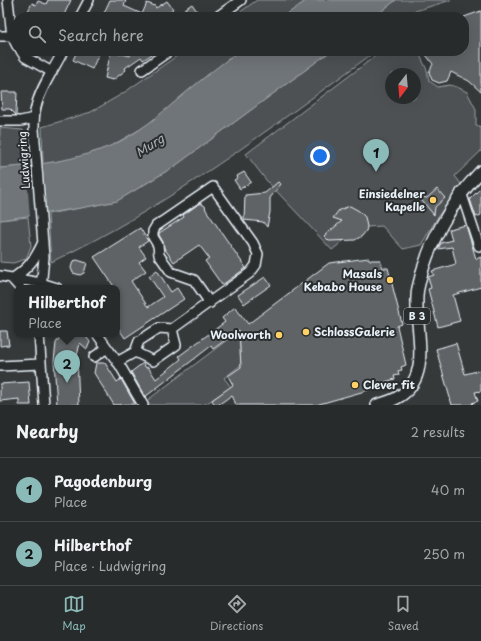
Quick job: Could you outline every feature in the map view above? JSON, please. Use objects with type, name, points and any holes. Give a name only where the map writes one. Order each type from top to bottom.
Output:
[{"type":"main road","name":"B 3","points":[[377,405],[394,399],[405,392],[410,387],[418,372],[421,346],[416,306],[422,271],[448,213],[461,192],[481,171]]},
{"type":"street","points":[[0,36],[12,36],[8,0]]},
{"type":"street","points":[[83,12],[89,0]]},
{"type":"street","points":[[224,12],[241,0]]},
{"type":"street","points":[[24,56],[52,72]]},
{"type":"street","name":"Ludwigring","points":[[41,285],[39,258],[43,242],[34,118],[39,96],[60,56]]},
{"type":"street","points":[[142,70],[162,56]]},
{"type":"street","points":[[0,121],[21,121],[34,118]]},
{"type":"street","points":[[117,362],[135,352],[139,341],[159,328],[172,330],[210,303],[250,274],[256,265],[258,254],[253,243],[213,188],[156,226],[153,231],[153,237],[158,245],[159,254],[172,272],[194,280],[210,303]]},
{"type":"street","points":[[461,192],[479,246]]},
{"type":"street","points":[[12,278],[39,258]]},
{"type":"street","points":[[0,276],[37,285]]},
{"type":"street","points":[[12,278],[18,285]]},
{"type":"street","points":[[135,352],[153,361],[176,346],[172,330]]},
{"type":"street","points":[[39,337],[44,405]]},
{"type":"street","points":[[99,337],[117,362],[143,405]]},
{"type":"street","points":[[94,357],[107,348]]},
{"type":"street","points":[[0,366],[41,364]]},
{"type":"shaded area","points":[[257,0],[307,0],[290,12],[240,12]]},
{"type":"shaded area","points":[[396,0],[451,0],[412,12],[380,12]]},
{"type":"shaded area","points":[[177,56],[232,56],[149,124],[111,146],[81,157],[43,164],[42,127],[91,112],[122,94]]},
{"type":"shaded area","points":[[324,56],[369,56],[258,137],[178,191],[137,217],[51,262],[48,214],[117,201],[175,166]]},
{"type":"shaded area","points":[[375,56],[420,56],[427,70],[429,81],[438,87],[450,85],[467,92],[476,109],[476,125],[481,127],[481,151],[455,176],[461,184],[439,215],[421,245],[403,249],[382,226],[366,226],[332,250],[266,180],[246,154]]},
{"type":"shaded area","points":[[0,128],[23,130],[25,166],[0,168]]},
{"type":"shaded area","points":[[28,217],[31,246],[26,259],[13,263],[0,262],[0,220]]},
{"type":"shaded area","points":[[239,331],[241,365],[224,378],[231,387],[204,405],[147,405],[145,402]]},
{"type":"water","points":[[307,0],[396,0],[380,12],[290,12]]},
{"type":"water","name":"Murg","points":[[232,56],[324,56],[175,166],[117,201],[0,220],[0,168],[42,164],[69,159],[110,146],[130,136],[149,123],[204,77]]},
{"type":"pier","points":[[43,162],[47,216],[30,218],[26,164]]},
{"type":"building","points":[[48,0],[71,0],[65,12],[28,12],[32,3],[36,5],[38,1],[46,4]]},
{"type":"building","points":[[110,0],[126,0],[124,6],[138,12],[104,12]]},
{"type":"building","points":[[167,1],[173,9],[169,12],[143,12],[147,3],[155,6],[156,8]]},
{"type":"building","points":[[192,4],[198,12],[180,12]]},
{"type":"building","points":[[481,11],[481,92],[469,81],[451,72],[447,81],[439,83],[432,80],[429,72],[433,64],[427,56],[469,56],[469,15]]},
{"type":"building","points":[[75,56],[98,56],[92,69],[73,60]]},
{"type":"building","points":[[110,56],[149,56],[143,60],[141,57],[125,68],[126,70],[113,80],[105,78]]},
{"type":"building","points":[[1,92],[17,92],[16,115],[10,109],[2,109]]},
{"type":"building","points":[[244,172],[251,182],[240,189],[234,180],[238,178],[237,176]]},
{"type":"building","points":[[278,182],[281,184],[270,198],[270,212],[267,227],[263,222],[244,220],[245,195],[265,193]]},
{"type":"building","points":[[481,188],[481,215],[476,217],[470,199]]},
{"type":"building","name":"Einsiedelner Kapelle","points":[[437,189],[445,198],[435,207],[434,215],[418,196],[427,198]]},
{"type":"building","points":[[200,203],[205,206],[206,210],[246,268],[222,285],[205,261],[209,258],[199,245],[174,262],[164,248],[163,242],[159,235],[159,233],[184,217],[183,215]]},
{"type":"building","points":[[350,206],[359,211],[365,217],[367,227],[366,231],[362,236],[355,240],[329,241],[324,236],[342,221],[333,218],[339,210]]},
{"type":"building","points":[[466,225],[476,259],[481,257],[481,287],[453,295],[460,321],[438,327],[428,289],[431,288],[428,277],[434,275],[432,271],[456,264],[452,247],[438,249],[441,243],[452,240],[449,229]]},
{"type":"building","points":[[140,228],[148,241],[139,247],[146,257],[139,262],[146,271],[131,281],[148,307],[163,297],[149,276],[157,270],[171,292],[177,288],[184,299],[125,338],[120,330],[120,285],[113,285],[94,257]]},
{"type":"building","name":"SchlossGalerie","points":[[369,258],[370,260],[380,260],[383,268],[388,268],[402,324],[397,326],[406,365],[401,367],[402,370],[398,371],[399,375],[394,376],[395,379],[385,382],[386,385],[316,405],[236,405],[232,395],[218,405],[215,405],[212,400],[233,385],[228,376],[241,367],[239,330],[213,349],[211,346],[145,397],[131,372],[143,363],[146,368],[148,367],[156,379],[181,359],[179,356],[225,322],[222,318],[235,307],[248,324],[329,263]]},
{"type":"building","points":[[77,260],[87,263],[84,273],[80,275],[73,273],[71,268],[73,261]]},
{"type":"building","points":[[265,277],[271,285],[244,304],[238,295]]},
{"type":"building","points":[[0,331],[7,331],[9,345],[0,346]]},
{"type":"building","points":[[60,337],[86,337],[90,342],[87,349],[80,343],[77,356],[79,405],[57,405],[54,361],[56,343]]},
{"type":"building","points":[[456,343],[465,374],[481,370],[481,391],[475,392],[478,401],[472,403],[473,405],[452,405],[436,349]]},
{"type":"building","points":[[96,363],[105,363],[117,382],[121,379],[135,404],[114,405],[94,373]]},
{"type":"building","points":[[29,382],[31,405],[19,405],[19,399],[0,401],[0,384]]},
{"type":"place","name":"Pagodenburg","points":[[376,172]]},
{"type":"place","name":"Einsiedelner Kapelle","points":[[433,200]]},
{"type":"place","name":"Masals Kebabo House","points":[[390,280]]},
{"type":"place","name":"SchlossGalerie","points":[[306,332]]},
{"type":"place","name":"Woolworth","points":[[279,335]]},
{"type":"place","name":"Hilberthof","points":[[67,383]]},
{"type":"place","name":"Clever fit","points":[[355,385]]}]
